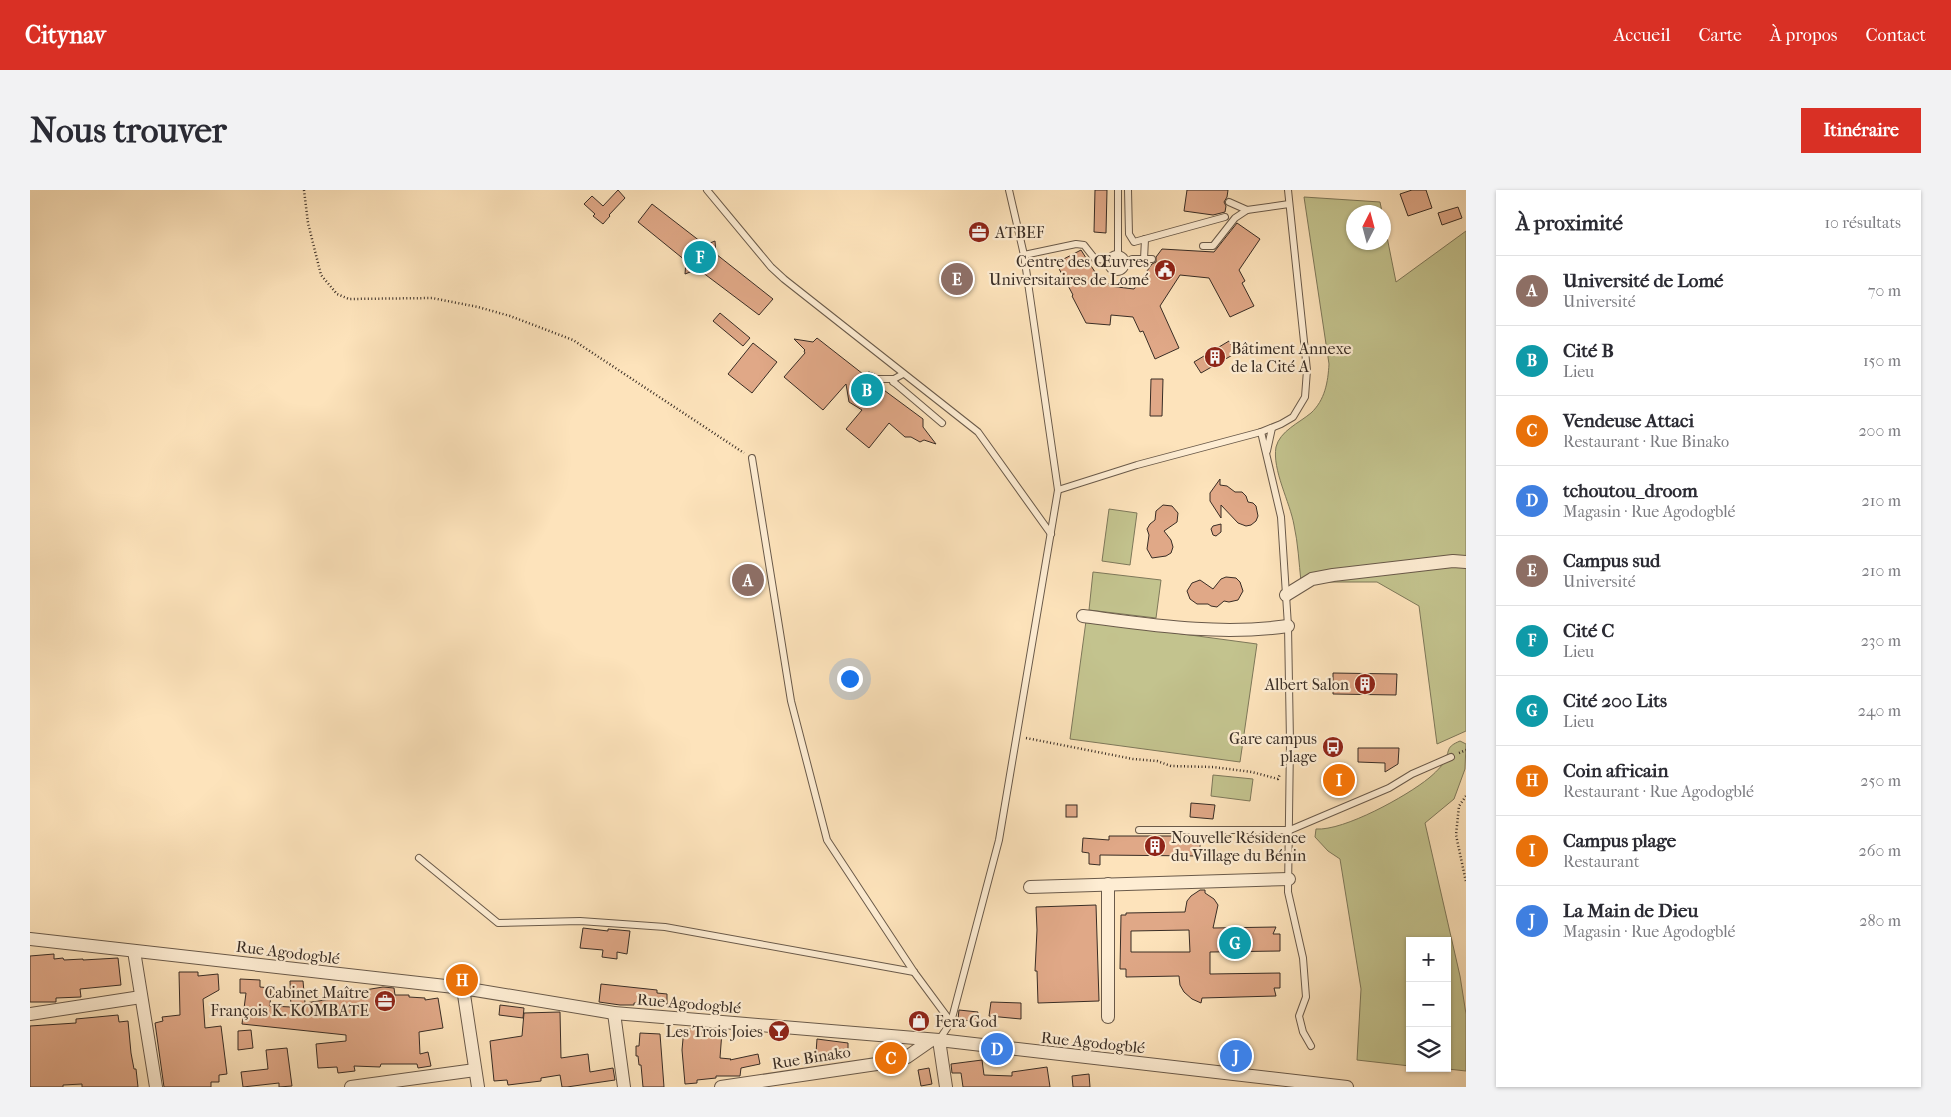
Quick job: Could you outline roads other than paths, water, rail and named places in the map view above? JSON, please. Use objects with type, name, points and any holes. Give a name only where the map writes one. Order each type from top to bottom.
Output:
[{"type":"street","points":[[1286,595],[1312,579],[1333,575],[1453,561],[1466,562]]},
{"type":"street","points":[[1083,616],[1220,631],[1259,630],[1288,626]]},
{"type":"street","points":[[1030,887],[1289,879]]},
{"type":"street","points":[[1108,884],[1108,1017]]},
{"type":"street","name":"Rue Agodogblé","points":[[30,939],[463,988],[614,1013],[934,1041],[1347,1087]]},
{"type":"street","points":[[134,951],[156,1087]]},
{"type":"street","points":[[463,988],[478,1087]]},
{"type":"street","points":[[30,1014],[141,996]]},
{"type":"street","points":[[614,1013],[624,1087]]},
{"type":"street","points":[[934,1041],[946,1087]]},
{"type":"street","name":"Rue Binako","points":[[721,1087],[902,1059],[934,1041]]},
{"type":"street","points":[[351,1087],[475,1070]]},
{"type":"lane","points":[[707,190],[771,267],[784,279],[978,432],[1051,534]]},
{"type":"lane","points":[[934,1041],[951,1022],[999,840],[1058,490],[1024,255],[1009,190]]},
{"type":"lane","points":[[1118,190],[1118,254]]},
{"type":"lane","points":[[1128,190],[1129,234],[1134,242],[1225,217]]},
{"type":"lane","points":[[1058,490],[1137,465],[1261,432],[1293,417],[1305,397],[1307,370],[1288,190]]},
{"type":"lane","points":[[1229,202],[1247,210]]},
{"type":"lane","points":[[1204,246],[1213,246],[1235,218],[1247,210],[1289,204]]},
{"type":"lane","points":[[1144,259],[1145,238]]},
{"type":"lane","points":[[1024,255],[1076,244],[1084,245],[1095,259],[1108,260],[1114,254],[1118,254],[1122,255],[1126,262]]},
{"type":"lane","points":[[1108,260],[1109,268],[1116,272],[1123,269],[1126,262],[1132,259],[1152,259]]},
{"type":"lane","points":[[877,379],[894,378],[903,374]]},
{"type":"lane","points":[[894,378],[893,382],[942,423]]},
{"type":"lane","points":[[1266,455],[1272,428]]},
{"type":"lane","points":[[1261,432],[1280,510],[1288,626],[1290,830],[1288,892],[1303,958],[1306,997],[1299,1016],[1303,1032],[1311,1046]]},
{"type":"lane","points":[[752,458],[791,701],[827,840],[914,972],[951,1022]]},
{"type":"lane","points":[[1139,830],[1290,830],[1382,791],[1412,774],[1451,757]]},
{"type":"lane","points":[[419,858],[498,923],[580,921],[665,927],[914,972]]},
{"type":"place","name":"ATBEF","points":[[979,232]]},
{"type":"place","name":"Cité C","points":[[700,257]]},
{"type":"place","name":"Centre des Œuvres Universitaires de Lomé","points":[[1165,270]]},
{"type":"place","name":"Campus sud","points":[[957,279]]},
{"type":"place","name":"Bâtiment Annexe de la Cité A","points":[[1215,357]]},
{"type":"place","name":"Cité B","points":[[867,390]]},
{"type":"place","name":"Université de Lomé","points":[[748,580]]},
{"type":"place","name":"Albert Salon","points":[[1365,684]]},
{"type":"place","name":"Gare campus plage","points":[[1333,747]]},
{"type":"place","name":"Campus plage","points":[[1339,780]]},
{"type":"place","name":"Nouvelle Résidence du Village du Bénin","points":[[1155,846]]},
{"type":"place","name":"Cité 200 Lits","points":[[1235,943]]},
{"type":"place","name":"Coin africain","points":[[462,980]]},
{"type":"place","name":"Cabinet Maître François K. KOMBATE","points":[[385,1001]]},
{"type":"place","name":"Fera God","points":[[919,1021]]},
{"type":"place","name":"Les Trois Joies","points":[[779,1031]]},
{"type":"place","name":"tchoutou_droom","points":[[997,1049]]},
{"type":"place","name":"La Main de Dieu","points":[[1236,1056]]},
{"type":"place","name":"Vendeuse Attaci","points":[[891,1058]]}]
